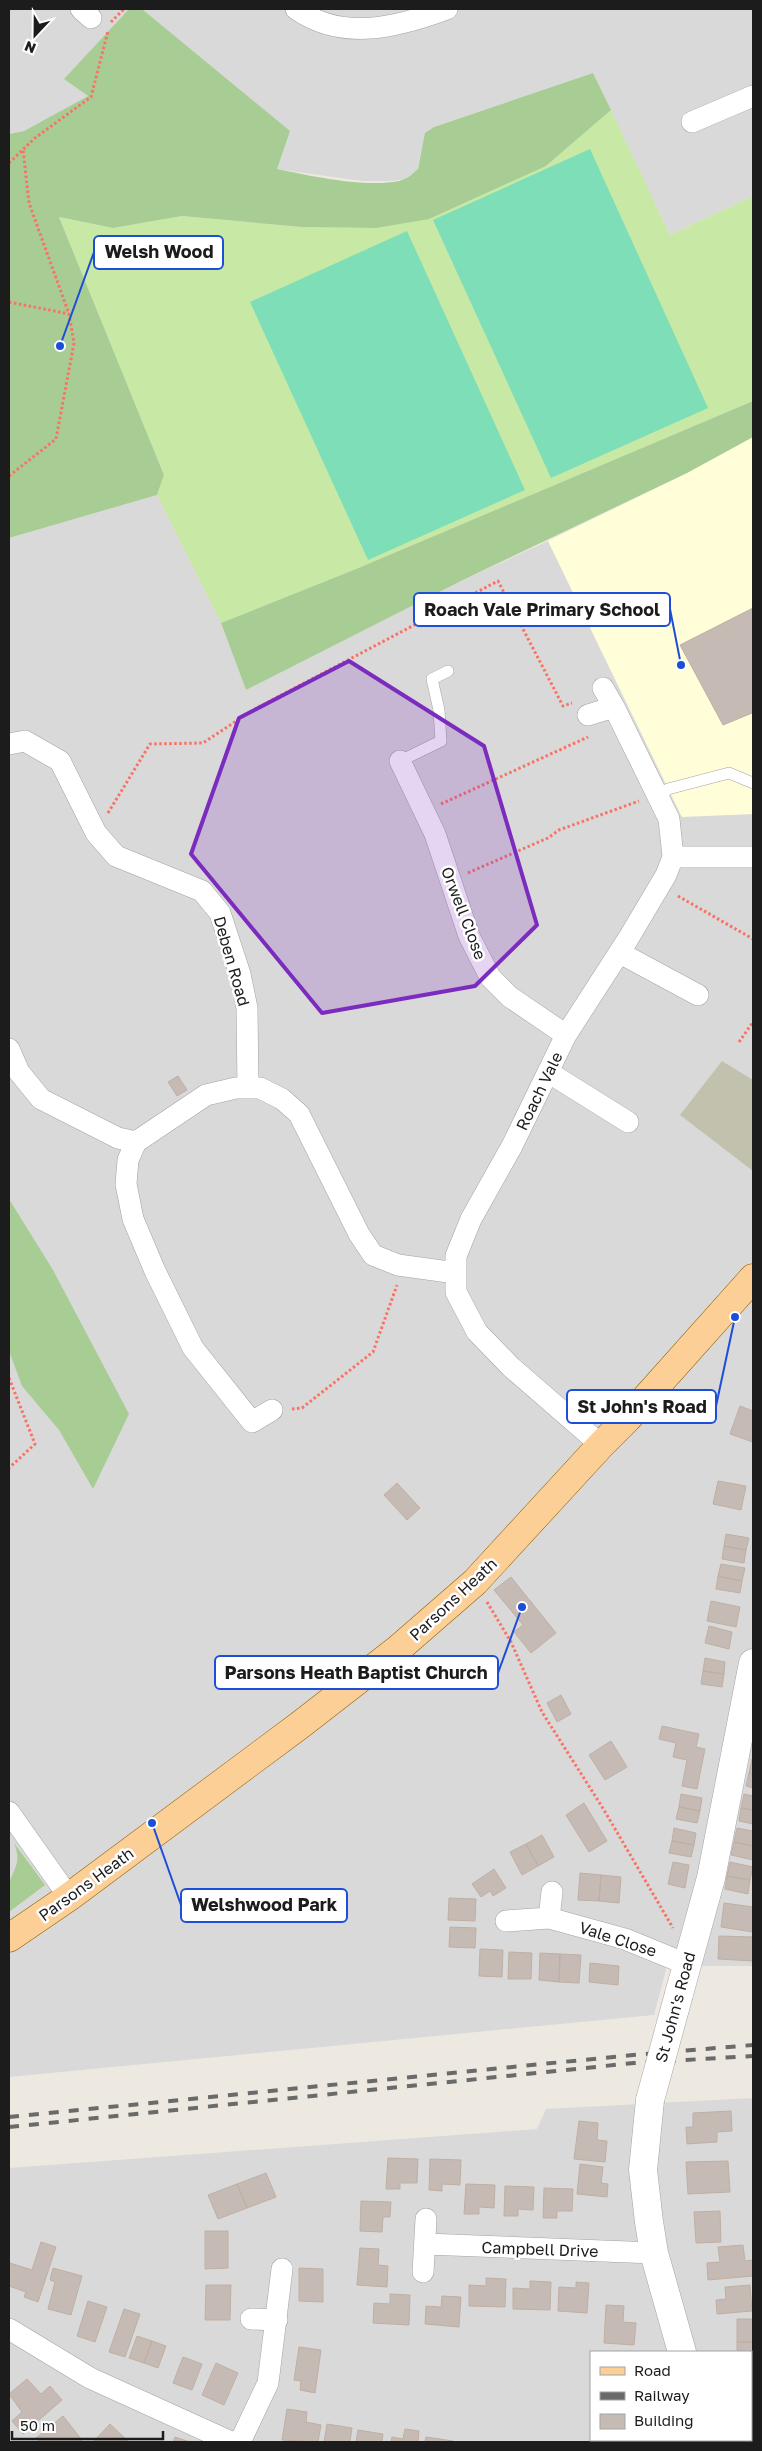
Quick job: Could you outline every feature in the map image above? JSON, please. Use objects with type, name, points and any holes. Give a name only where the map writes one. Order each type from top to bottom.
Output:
[{"type":"main road","name":"Parsons Heath","points":[[9,1938],[70,1897],[308,1719],[398,1649],[475,1582],[601,1445],[627,1420],[753,1278]]},
{"type":"street","points":[[296,9],[315,20],[342,27],[371,30],[418,20],[447,9]]},
{"type":"street","points":[[692,122],[753,96]]},
{"type":"street","points":[[603,688],[669,819],[673,858],[753,857]]},
{"type":"street","points":[[588,715],[617,714]]},
{"type":"street","name":"Deben Road","points":[[9,744],[25,741],[60,761],[96,833],[116,856],[202,891],[220,912],[240,974],[247,1008],[248,1087]]},
{"type":"street","name":"Orwell Close","points":[[400,761],[436,834],[469,936],[490,977],[510,997],[566,1035]]},
{"type":"street","name":"Roach Vale","points":[[601,1445],[512,1367],[477,1332],[456,1292],[456,1256],[470,1219],[512,1146],[566,1035],[660,886],[673,858]]},
{"type":"street","points":[[620,952],[698,995]]},
{"type":"street","points":[[9,1049],[19,1072],[41,1099],[118,1138],[136,1142]]},
{"type":"street","points":[[548,1072],[628,1122]]},
{"type":"street","points":[[272,1410],[252,1422],[193,1348],[155,1271],[133,1220],[126,1184],[128,1160],[136,1142],[206,1095],[248,1087],[260,1088],[282,1099],[299,1114],[359,1234],[373,1255],[405,1266],[456,1273]]},
{"type":"street","name":"St John's Road","points":[[682,2351],[654,2253],[643,2170],[650,2100],[712,1869],[753,1663]]},
{"type":"street","points":[[9,1812],[70,1897]]},
{"type":"street","points":[[549,1918],[552,1892]]},
{"type":"street","name":"Vale Close","points":[[506,1921],[549,1918],[688,1958]]},
{"type":"street","points":[[423,2272],[426,2218]]},
{"type":"street","name":"Campbell Drive","points":[[426,2244],[654,2253]]},
{"type":"street","points":[[240,2442],[268,2383],[282,2270]]},
{"type":"street","points":[[251,2319],[277,2320]]},
{"type":"street","points":[[9,2329],[90,2378],[231,2442]]},
{"type":"lane","points":[[400,761],[441,741],[439,710],[432,680],[448,670]]},
{"type":"lane","points":[[658,796],[668,789],[729,773],[753,783]]},
{"type":"path","points":[[9,163],[23,149],[91,97],[110,24],[124,9]]},
{"type":"path","points":[[9,476],[56,439],[74,343],[69,314],[29,203],[23,149]]},
{"type":"path","points":[[9,302],[69,314]]},
{"type":"path","points":[[96,833],[150,744],[203,743],[253,710],[498,582],[563,706],[578,701],[588,715]]},
{"type":"path","points":[[425,811],[617,714]]},
{"type":"path","points":[[451,880],[548,838],[559,830],[658,796]]},
{"type":"path","points":[[660,886],[753,939]]},
{"type":"path","points":[[739,1042],[753,1022]]},
{"type":"path","points":[[272,1410],[302,1408],[373,1352],[405,1266]]},
{"type":"path","points":[[9,1378],[35,1444],[9,1468]]},
{"type":"path","points":[[475,1582],[511,1642],[542,1712],[604,1810],[676,1933],[688,1958]]},
{"type":"highlighted area","points":[[349,661],[484,746],[537,925],[475,986],[322,1013],[191,854],[239,718]]},
{"type":"shaded area","points":[[9,9],[129,9],[65,79],[88,96],[24,131],[9,134]]},
{"type":"shaded area","points":[[142,9],[753,9],[753,196],[670,235],[593,73],[434,127],[421,152],[418,169],[405,179],[362,181],[276,169],[289,131]]},
{"type":"shaded area","points":[[753,437],[753,814],[682,817],[548,541],[687,473]]},
{"type":"shaded area","points":[[157,495],[221,623],[246,690],[463,580],[548,541],[681,816],[753,814],[753,1966],[667,1966],[654,2015],[9,2077],[9,538]]},
{"type":"shaded area","points":[[722,1061],[753,1080],[753,1171],[680,1115]]},
{"type":"shaded area","points":[[753,2098],[753,2442],[9,2442],[9,2168],[537,2129],[546,2109]]},
{"type":"green space","points":[[129,9],[142,9],[290,131],[277,169],[354,182],[385,183],[399,181],[407,178],[418,169],[425,133],[434,127],[593,73],[611,110],[546,166],[429,219],[376,228],[301,227],[182,216],[113,228],[59,217],[164,475],[157,495],[9,538],[9,134],[24,131],[88,96],[64,79]]},
{"type":"green space","points":[[611,110],[670,235],[753,196],[753,401],[356,569],[221,623],[157,495],[164,475],[59,217],[113,228],[182,216],[301,227],[376,228],[546,166]]},
{"type":"green space","points":[[590,149],[708,408],[551,478],[433,220]]},
{"type":"green space","points":[[407,231],[525,490],[368,560],[250,302]]},
{"type":"green space","points":[[753,401],[753,437],[687,473],[463,580],[246,690],[221,623],[356,569]]},
{"type":"green space","points":[[9,1199],[53,1270],[129,1414],[93,1489],[59,1430],[22,1386],[9,1351]]},
{"type":"green space","points":[[14,1843],[45,1885],[9,1912],[8,1887],[17,1860]]},
{"type":"building","points":[[753,608],[753,715],[752,713],[723,725],[680,645]]},
{"type":"building","points":[[178,1076],[187,1090],[177,1096],[168,1082]]},
{"type":"building","points":[[740,1406],[753,1411],[753,1442],[730,1434]]},
{"type":"building","points":[[718,1481],[746,1486],[741,1510],[713,1504]]},
{"type":"building","points":[[397,1483],[420,1508],[407,1520],[384,1495]]},
{"type":"building","points":[[726,1534],[749,1538],[746,1550],[724,1546]]},
{"type":"building","points":[[724,1546],[746,1550],[744,1563],[722,1559]]},
{"type":"building","points":[[721,1564],[745,1568],[742,1581],[718,1576]]},
{"type":"building","points":[[718,1576],[742,1581],[740,1593],[716,1589]]},
{"type":"building","points":[[511,1577],[556,1633],[531,1653],[514,1632],[523,1625],[494,1590]]},
{"type":"building","points":[[711,1601],[740,1607],[736,1627],[707,1621]]},
{"type":"building","points":[[709,1626],[732,1632],[729,1649],[705,1643]]},
{"type":"building","points":[[705,1658],[725,1662],[724,1674],[703,1671]]},
{"type":"building","points":[[703,1671],[724,1674],[722,1687],[701,1684]]},
{"type":"building","points":[[561,1695],[571,1714],[557,1722],[547,1703]]},
{"type":"building","points":[[662,1726],[699,1734],[696,1747],[705,1749],[697,1789],[682,1786],[687,1760],[673,1757],[676,1743],[659,1739]]},
{"type":"building","points":[[611,1741],[627,1767],[605,1780],[589,1755]]},
{"type":"building","points":[[753,1759],[753,1774],[749,1773]]},
{"type":"building","points":[[749,1773],[753,1774],[753,1788],[746,1786]]},
{"type":"building","points":[[681,1794],[702,1798],[700,1811],[679,1807]]},
{"type":"building","points":[[744,1794],[753,1796],[753,1810],[741,1808]]},
{"type":"building","points":[[584,1803],[607,1841],[589,1852],[566,1815]]},
{"type":"building","points":[[679,1807],[700,1811],[697,1823],[676,1819]]},
{"type":"building","points":[[741,1808],[753,1810],[753,1824],[739,1821]]},
{"type":"building","points":[[674,1828],[696,1833],[694,1845],[672,1841]]},
{"type":"building","points":[[737,1828],[753,1831],[753,1846],[734,1842]]},
{"type":"building","points":[[542,1835],[554,1857],[538,1866],[526,1844]]},
{"type":"building","points":[[672,1841],[694,1845],[691,1857],[669,1853]]},
{"type":"building","points":[[734,1842],[753,1846],[753,1860],[731,1855]]},
{"type":"building","points":[[526,1844],[538,1866],[522,1875],[510,1852]]},
{"type":"building","points":[[673,1862],[689,1865],[685,1888],[668,1884]]},
{"type":"building","points":[[730,1862],[753,1867],[750,1880],[727,1876]]},
{"type":"building","points":[[494,1869],[506,1888],[493,1896],[490,1891],[481,1897],[472,1884]]},
{"type":"building","points":[[580,1873],[601,1875],[599,1901],[578,1900]]},
{"type":"building","points":[[601,1875],[621,1877],[619,1903],[599,1901]]},
{"type":"building","points":[[727,1876],[750,1880],[748,1894],[725,1889]]},
{"type":"building","points":[[449,1898],[476,1899],[475,1921],[448,1920]]},
{"type":"building","points":[[724,1903],[753,1907],[753,1932],[721,1927]]},
{"type":"building","points":[[450,1927],[476,1928],[475,1948],[449,1947]]},
{"type":"building","points":[[719,1936],[753,1937],[753,1961],[718,1959]]},
{"type":"building","points":[[480,1949],[503,1950],[502,1977],[479,1976]]},
{"type":"building","points":[[509,1952],[532,1953],[531,1979],[508,1979]]},
{"type":"building","points":[[540,1953],[560,1954],[559,1982],[539,1980]]},
{"type":"building","points":[[560,1954],[581,1955],[579,1983],[559,1982]]},
{"type":"building","points":[[590,1963],[619,1966],[618,1985],[589,1982]]},
{"type":"building","points":[[731,2111],[732,2131],[717,2132],[717,2142],[687,2144],[686,2127],[693,2127],[693,2113]]},
{"type":"building","points":[[579,2121],[598,2123],[597,2140],[607,2141],[605,2162],[574,2159]]},
{"type":"building","points":[[388,2158],[418,2159],[417,2183],[400,2183],[400,2189],[386,2189]]},
{"type":"building","points":[[430,2159],[461,2160],[460,2185],[442,2184],[442,2191],[429,2190]]},
{"type":"building","points":[[728,2161],[730,2192],[688,2194],[686,2162]]},
{"type":"building","points":[[580,2164],[603,2167],[601,2183],[608,2184],[607,2197],[577,2194]]},
{"type":"building","points":[[266,2173],[276,2197],[247,2208],[237,2184]]},
{"type":"building","points":[[237,2184],[247,2208],[218,2219],[208,2195]]},
{"type":"building","points":[[466,2184],[495,2185],[494,2208],[479,2207],[479,2214],[464,2214]]},
{"type":"building","points":[[505,2186],[534,2187],[533,2210],[518,2209],[518,2216],[504,2216]]},
{"type":"building","points":[[544,2188],[573,2189],[572,2211],[557,2211],[557,2218],[543,2218]]},
{"type":"building","points":[[361,2201],[391,2202],[390,2217],[383,2217],[382,2232],[360,2231]]},
{"type":"building","points":[[720,2211],[721,2242],[696,2243],[694,2212]]},
{"type":"building","points":[[205,2231],[228,2231],[228,2268],[205,2269]]},
{"type":"building","points":[[41,2242],[56,2247],[38,2302],[24,2297],[26,2292],[9,2286],[9,2267],[10,2263],[32,2270]]},
{"type":"building","points":[[743,2245],[745,2261],[753,2260],[753,2276],[708,2280],[707,2263],[720,2262],[718,2247]]},
{"type":"building","points":[[360,2248],[379,2249],[378,2265],[388,2266],[387,2287],[357,2285]]},
{"type":"building","points":[[53,2268],[82,2276],[71,2315],[48,2309],[55,2282],[50,2280]]},
{"type":"building","points":[[299,2268],[323,2269],[323,2302],[299,2301]]},
{"type":"building","points":[[486,2278],[506,2279],[505,2307],[469,2306],[469,2285],[486,2286]]},
{"type":"building","points":[[530,2281],[551,2282],[550,2310],[513,2309],[513,2288],[530,2289]]},
{"type":"building","points":[[576,2282],[589,2283],[587,2313],[558,2311],[559,2287],[576,2288]]},
{"type":"building","points":[[206,2285],[231,2285],[230,2320],[205,2320]]},
{"type":"building","points":[[750,2285],[752,2311],[717,2314],[716,2300],[726,2299],[725,2287]]},
{"type":"building","points":[[390,2294],[410,2295],[409,2325],[373,2323],[374,2303],[390,2304]]},
{"type":"building","points":[[442,2296],[461,2297],[459,2327],[425,2324],[426,2306],[441,2307]]},
{"type":"building","points":[[88,2301],[107,2307],[95,2342],[77,2336]]},
{"type":"building","points":[[606,2305],[624,2306],[623,2322],[636,2323],[634,2345],[604,2343]]},
{"type":"building","points":[[124,2309],[140,2314],[125,2357],[109,2352]]},
{"type":"building","points":[[737,2319],[753,2319],[753,2342],[737,2342]]},
{"type":"building","points":[[137,2336],[152,2341],[144,2363],[129,2358]]},
{"type":"building","points":[[152,2341],[166,2346],[158,2368],[144,2363]]},
{"type":"building","points":[[737,2342],[753,2342],[753,2364],[752,2351],[737,2351]]},
{"type":"building","points":[[299,2347],[321,2350],[315,2393],[300,2390],[301,2381],[294,2380]]},
{"type":"building","points":[[183,2357],[202,2364],[192,2390],[173,2383]]},
{"type":"building","points":[[216,2363],[238,2373],[224,2405],[202,2395]]},
{"type":"building","points":[[752,2373],[753,2373],[752,2413]]},
{"type":"building","points":[[27,2379],[41,2394],[50,2386],[62,2400],[23,2434],[12,2421],[22,2412],[9,2394]]},
{"type":"building","points":[[287,2409],[307,2412],[306,2422],[321,2425],[318,2442],[282,2440]]},
{"type":"building","points":[[63,2416],[82,2440],[79,2442],[40,2442],[36,2438]]},
{"type":"building","points":[[753,2421],[753,2442],[748,2442],[752,2441]]},
{"type":"building","points":[[110,2424],[129,2442],[93,2442]]},
{"type":"building","points":[[327,2424],[352,2428],[350,2442],[324,2442]]},
{"type":"building","points":[[405,2429],[419,2431],[418,2442],[391,2442],[392,2437],[403,2439]]},
{"type":"building","points":[[358,2430],[383,2434],[382,2442],[356,2442]]},
{"type":"building","points":[[175,2437],[190,2442],[173,2442]]},
{"type":"building","points":[[426,2437],[453,2441],[453,2442],[425,2442]]},
{"type":"railway","points":[[9,2117],[633,2055],[753,2045]]},
{"type":"railway","points":[[9,2127],[634,2063],[753,2056]]},
{"type":"place","name":"Welsh Wood","points":[[60,346]]},
{"type":"place","name":"Roach Vale Primary School","points":[[681,665]]},
{"type":"place","name":"St John's Road","points":[[735,1317]]},
{"type":"place","name":"Parsons Heath Baptist Church","points":[[522,1607]]},
{"type":"place","name":"Welshwood Park","points":[[152,1823]]}]
